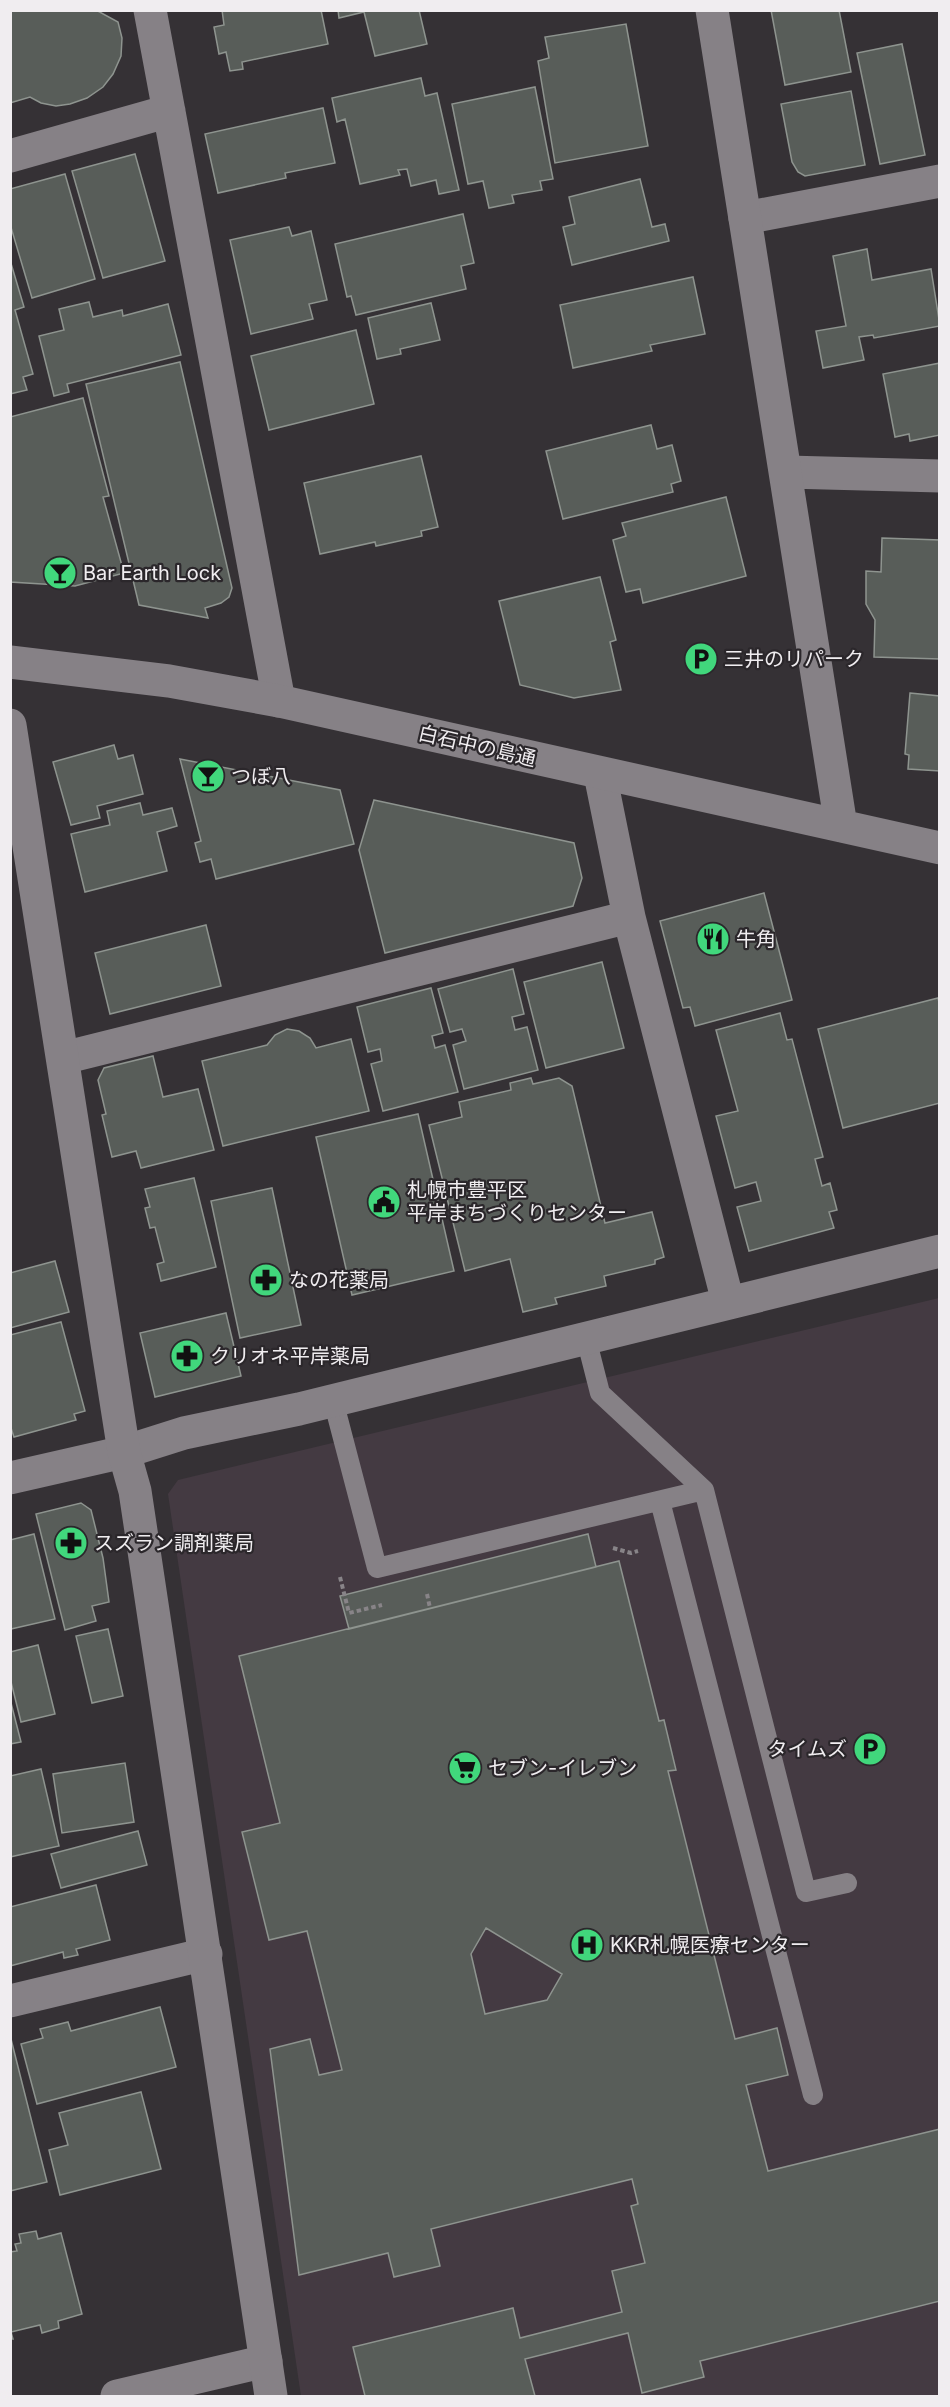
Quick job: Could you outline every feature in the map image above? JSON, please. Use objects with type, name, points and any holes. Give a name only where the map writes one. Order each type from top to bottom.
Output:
[{"type":"street","points":[[150,10],[279,701]]},
{"type":"street","points":[[712,10],[841,826]]},
{"type":"street","points":[[10,156],[169,111]]},
{"type":"street","points":[[745,218],[939,181]]},
{"type":"street","points":[[786,472],[939,476]]},
{"type":"street","name":"白石中の島通","points":[[10,662],[169,681],[279,701],[939,848]]},
{"type":"street","points":[[10,724],[124,1452],[135,1491],[271,2397]]},
{"type":"street","points":[[600,774],[630,917],[728,1302]]},
{"type":"street","points":[[63,1058],[630,917]]},
{"type":"street","points":[[10,1478],[124,1452],[184,1433],[333,1400],[939,1251]]},
{"type":"street","points":[[10,2001],[206,1954]]},
{"type":"street","points":[[117,2397],[266,2361]]},
{"type":"lane","points":[[586,1338],[600,1393],[704,1490],[806,1892],[847,1883]]},
{"type":"lane","points":[[333,1400],[376,1568],[704,1490]]},
{"type":"lane","points":[[660,1501],[813,2095]]},
{"type":"path","points":[[427,1594],[430,1608]]},
{"type":"shaded area","name":"KKR札幌医療センター","points":[[939,1298],[939,2396],[301,2396],[168,1494],[178,1480]]},
{"type":"building","points":[[10,10],[96,10],[118,22],[122,38],[121,56],[113,74],[103,87],[87,98],[70,104],[56,106],[41,103],[30,97],[10,103]]},
{"type":"building","points":[[222,10],[321,10],[328,44],[242,62],[243,69],[230,71],[226,52],[219,54],[214,27],[224,25]]},
{"type":"building","points":[[338,10],[419,10],[427,44],[375,56],[364,12],[339,18]]},
{"type":"building","points":[[771,10],[839,10],[851,72],[785,85]]},
{"type":"building","points":[[626,24],[648,146],[555,163],[538,61],[549,58],[545,37]]},
{"type":"building","points":[[902,44],[925,155],[880,164],[857,53]]},
{"type":"building","points":[[421,78],[425,96],[437,93],[459,190],[439,194],[436,180],[411,186],[407,169],[398,170],[400,175],[360,184],[345,119],[337,122],[332,98]]},
{"type":"building","points":[[535,87],[553,179],[540,181],[542,190],[512,195],[514,203],[489,208],[483,181],[468,184],[452,104]]},
{"type":"building","points":[[851,91],[865,165],[805,176],[798,172],[792,162],[781,104]]},
{"type":"building","points":[[323,108],[335,163],[285,173],[286,178],[218,193],[205,134]]},
{"type":"building","points":[[135,154],[165,261],[103,278],[72,171]]},
{"type":"building","points":[[65,174],[95,279],[32,298],[10,224],[10,189]]},
{"type":"building","points":[[640,179],[652,227],[665,224],[669,241],[572,265],[563,227],[575,224],[569,197]]},
{"type":"building","points":[[463,214],[474,263],[461,266],[466,289],[356,315],[351,296],[347,297],[335,244]]},
{"type":"building","points":[[289,227],[292,236],[311,231],[327,300],[309,304],[313,319],[251,334],[230,240]]},
{"type":"building","points":[[867,249],[872,280],[931,269],[940,326],[874,338],[873,335],[859,337],[864,360],[823,368],[816,331],[846,326],[833,256]]},
{"type":"building","points":[[10,260],[24,307],[15,310],[33,374],[23,377],[27,390],[10,394]]},
{"type":"building","points":[[693,277],[705,334],[650,345],[652,351],[573,368],[560,305]]},
{"type":"building","points":[[89,302],[93,317],[122,310],[123,316],[168,304],[181,355],[67,384],[69,392],[54,396],[39,336],[64,330],[59,309]]},
{"type":"building","points":[[431,303],[440,340],[400,349],[401,354],[377,359],[368,318]]},
{"type":"building","points":[[356,330],[374,404],[269,430],[251,356]]},
{"type":"building","points":[[180,362],[232,588],[229,597],[221,603],[205,608],[208,618],[139,605],[86,384]]},
{"type":"building","points":[[940,363],[940,435],[910,441],[909,434],[895,437],[883,374]]},
{"type":"building","points":[[83,398],[109,496],[103,497],[124,573],[75,586],[10,582],[10,417]]},
{"type":"building","points":[[651,425],[657,449],[672,445],[681,481],[671,484],[673,492],[563,519],[546,451]]},
{"type":"building","points":[[421,456],[438,527],[421,531],[422,536],[376,546],[375,542],[320,554],[304,483]]},
{"type":"building","points":[[726,497],[746,576],[643,603],[640,589],[626,592],[613,540],[626,536],[622,523]]},
{"type":"building","points":[[882,538],[940,540],[940,659],[874,657],[875,620],[866,604],[866,571],[881,572]]},
{"type":"building","points":[[600,577],[616,640],[610,642],[621,690],[574,698],[520,685],[499,601]]},
{"type":"building","points":[[910,693],[940,696],[940,771],[908,769],[909,755],[905,754]]},
{"type":"building","points":[[114,745],[118,759],[133,755],[143,794],[97,806],[100,818],[71,825],[53,762]]},
{"type":"building","points":[[180,759],[340,790],[354,844],[216,879],[211,859],[200,862],[195,843],[201,841]]},
{"type":"building","points":[[374,800],[574,843],[582,878],[573,906],[385,953],[359,850]]},
{"type":"building","points":[[140,803],[143,815],[172,808],[177,826],[157,832],[167,871],[85,892],[71,834],[110,825],[107,811]]},
{"type":"building","points":[[764,893],[792,1000],[695,1026],[690,1007],[683,1008],[660,921]]},
{"type":"building","points":[[206,925],[221,986],[110,1014],[95,953]]},
{"type":"building","points":[[602,962],[624,1048],[546,1068],[524,982]]},
{"type":"building","points":[[513,969],[524,1014],[512,1017],[515,1030],[527,1027],[538,1070],[464,1089],[453,1045],[466,1041],[462,1029],[450,1032],[438,989]]},
{"type":"building","points":[[431,988],[443,1033],[432,1036],[435,1048],[445,1045],[458,1092],[383,1111],[371,1064],[382,1061],[380,1049],[368,1052],[357,1007]]},
{"type":"building","points":[[938,998],[940,1006],[940,1103],[843,1128],[818,1029]]},
{"type":"building","points":[[780,1013],[787,1040],[792,1039],[823,1157],[815,1159],[822,1186],[830,1183],[837,1210],[829,1212],[834,1228],[749,1251],[737,1207],[761,1201],[756,1182],[735,1188],[716,1116],[738,1111],[716,1030]]},
{"type":"building","points":[[287,1029],[299,1031],[310,1038],[316,1048],[351,1039],[369,1111],[223,1146],[202,1061],[267,1045],[275,1035]]},
{"type":"building","points":[[153,1056],[163,1097],[198,1089],[214,1150],[141,1168],[136,1151],[112,1157],[102,1115],[106,1114],[98,1080],[104,1068]]},
{"type":"building","points":[[531,1078],[533,1084],[559,1078],[572,1086],[605,1223],[652,1212],[664,1257],[655,1260],[655,1264],[604,1276],[606,1286],[555,1298],[557,1304],[523,1312],[510,1259],[465,1271],[429,1125],[462,1117],[459,1102],[511,1090],[510,1083]]},
{"type":"building","points":[[418,1114],[454,1271],[352,1295],[316,1137]]},
{"type":"building","points":[[194,1178],[216,1267],[161,1281],[157,1264],[164,1262],[155,1227],[150,1228],[145,1208],[150,1207],[145,1189]]},
{"type":"building","points":[[272,1188],[301,1325],[240,1338],[211,1201]]},
{"type":"building","points":[[55,1261],[69,1312],[10,1328],[10,1273]]},
{"type":"building","points":[[226,1313],[241,1376],[155,1397],[140,1333]]},
{"type":"building","points":[[61,1322],[85,1411],[74,1414],[76,1420],[14,1437],[10,1425],[10,1335]]},
{"type":"building","points":[[81,1503],[91,1510],[103,1558],[109,1602],[92,1606],[96,1621],[65,1630],[36,1514]]},
{"type":"building","points":[[34,1534],[55,1619],[11,1629],[10,1540]]},
{"type":"building","points":[[588,1534],[596,1567],[349,1629],[340,1596]]},
{"type":"building","points":[[619,1561],[659,1721],[664,1720],[676,1770],[668,1771],[735,2039],[777,2028],[788,2075],[746,2085],[768,2171],[940,2129],[940,2301],[700,2361],[704,2377],[642,2393],[628,2333],[525,2359],[535,2396],[365,2396],[353,2347],[513,2308],[520,2338],[622,2312],[612,2271],[645,2263],[631,2206],[638,2204],[632,2179],[431,2229],[440,2266],[394,2277],[388,2253],[299,2275],[270,2049],[310,2039],[319,2075],[342,2070],[307,1931],[269,1940],[242,1832],[280,1823],[239,1656]],"holes":[[[486,1928],[562,1974],[547,2000],[485,2014],[471,1954]]]},
{"type":"building","points":[[108,1629],[123,1696],[92,1703],[76,1636]]},
{"type":"building","points":[[38,1645],[55,1714],[21,1722],[10,1678],[10,1652]]},
{"type":"building","points":[[10,1699],[21,1742],[10,1744]]},
{"type":"building","points":[[125,1763],[134,1822],[62,1833],[53,1774]]},
{"type":"building","points":[[41,1769],[59,1846],[10,1857],[10,1776]]},
{"type":"building","points":[[138,1831],[147,1865],[61,1888],[51,1854]]},
{"type":"building","points":[[96,1885],[110,1940],[76,1949],[78,1955],[64,1958],[63,1952],[10,1966],[10,1907]]},
{"type":"building","points":[[160,2007],[176,2067],[37,2104],[21,2044],[43,2038],[40,2029],[68,2022],[71,2031]]},
{"type":"building","points":[[10,2035],[47,2182],[10,2191]]},
{"type":"building","points":[[141,2092],[161,2169],[60,2195],[49,2150],[68,2145],[59,2113]]},
{"type":"building","points":[[36,2231],[38,2239],[61,2233],[82,2314],[58,2321],[59,2328],[42,2333],[40,2325],[11,2332],[13,2339],[10,2339],[10,2252],[17,2251],[15,2244],[21,2243],[19,2234]]},
{"type":"place","name":"Bar Earth Lock","points":[[60,573]]},
{"type":"place","name":"三井のリパーク","points":[[701,659]]},
{"type":"place","name":"つぼ八","points":[[208,776]]},
{"type":"place","name":"牛角","points":[[713,939]]},
{"type":"place","name":"札幌市豊平区 平岸まちづくりセンター","points":[[384,1202]]},
{"type":"place","name":"なの花薬局","points":[[266,1280]]},
{"type":"place","name":"クリオネ平岸薬局","points":[[187,1356]]},
{"type":"place","name":"スズラン調剤薬局","points":[[71,1543]]},
{"type":"place","name":"タイムズ","points":[[870,1749]]},
{"type":"place","name":"セブン-イレブン","points":[[465,1768]]},
{"type":"place","name":"KKR札幌医療センター","points":[[587,1945]]}]
